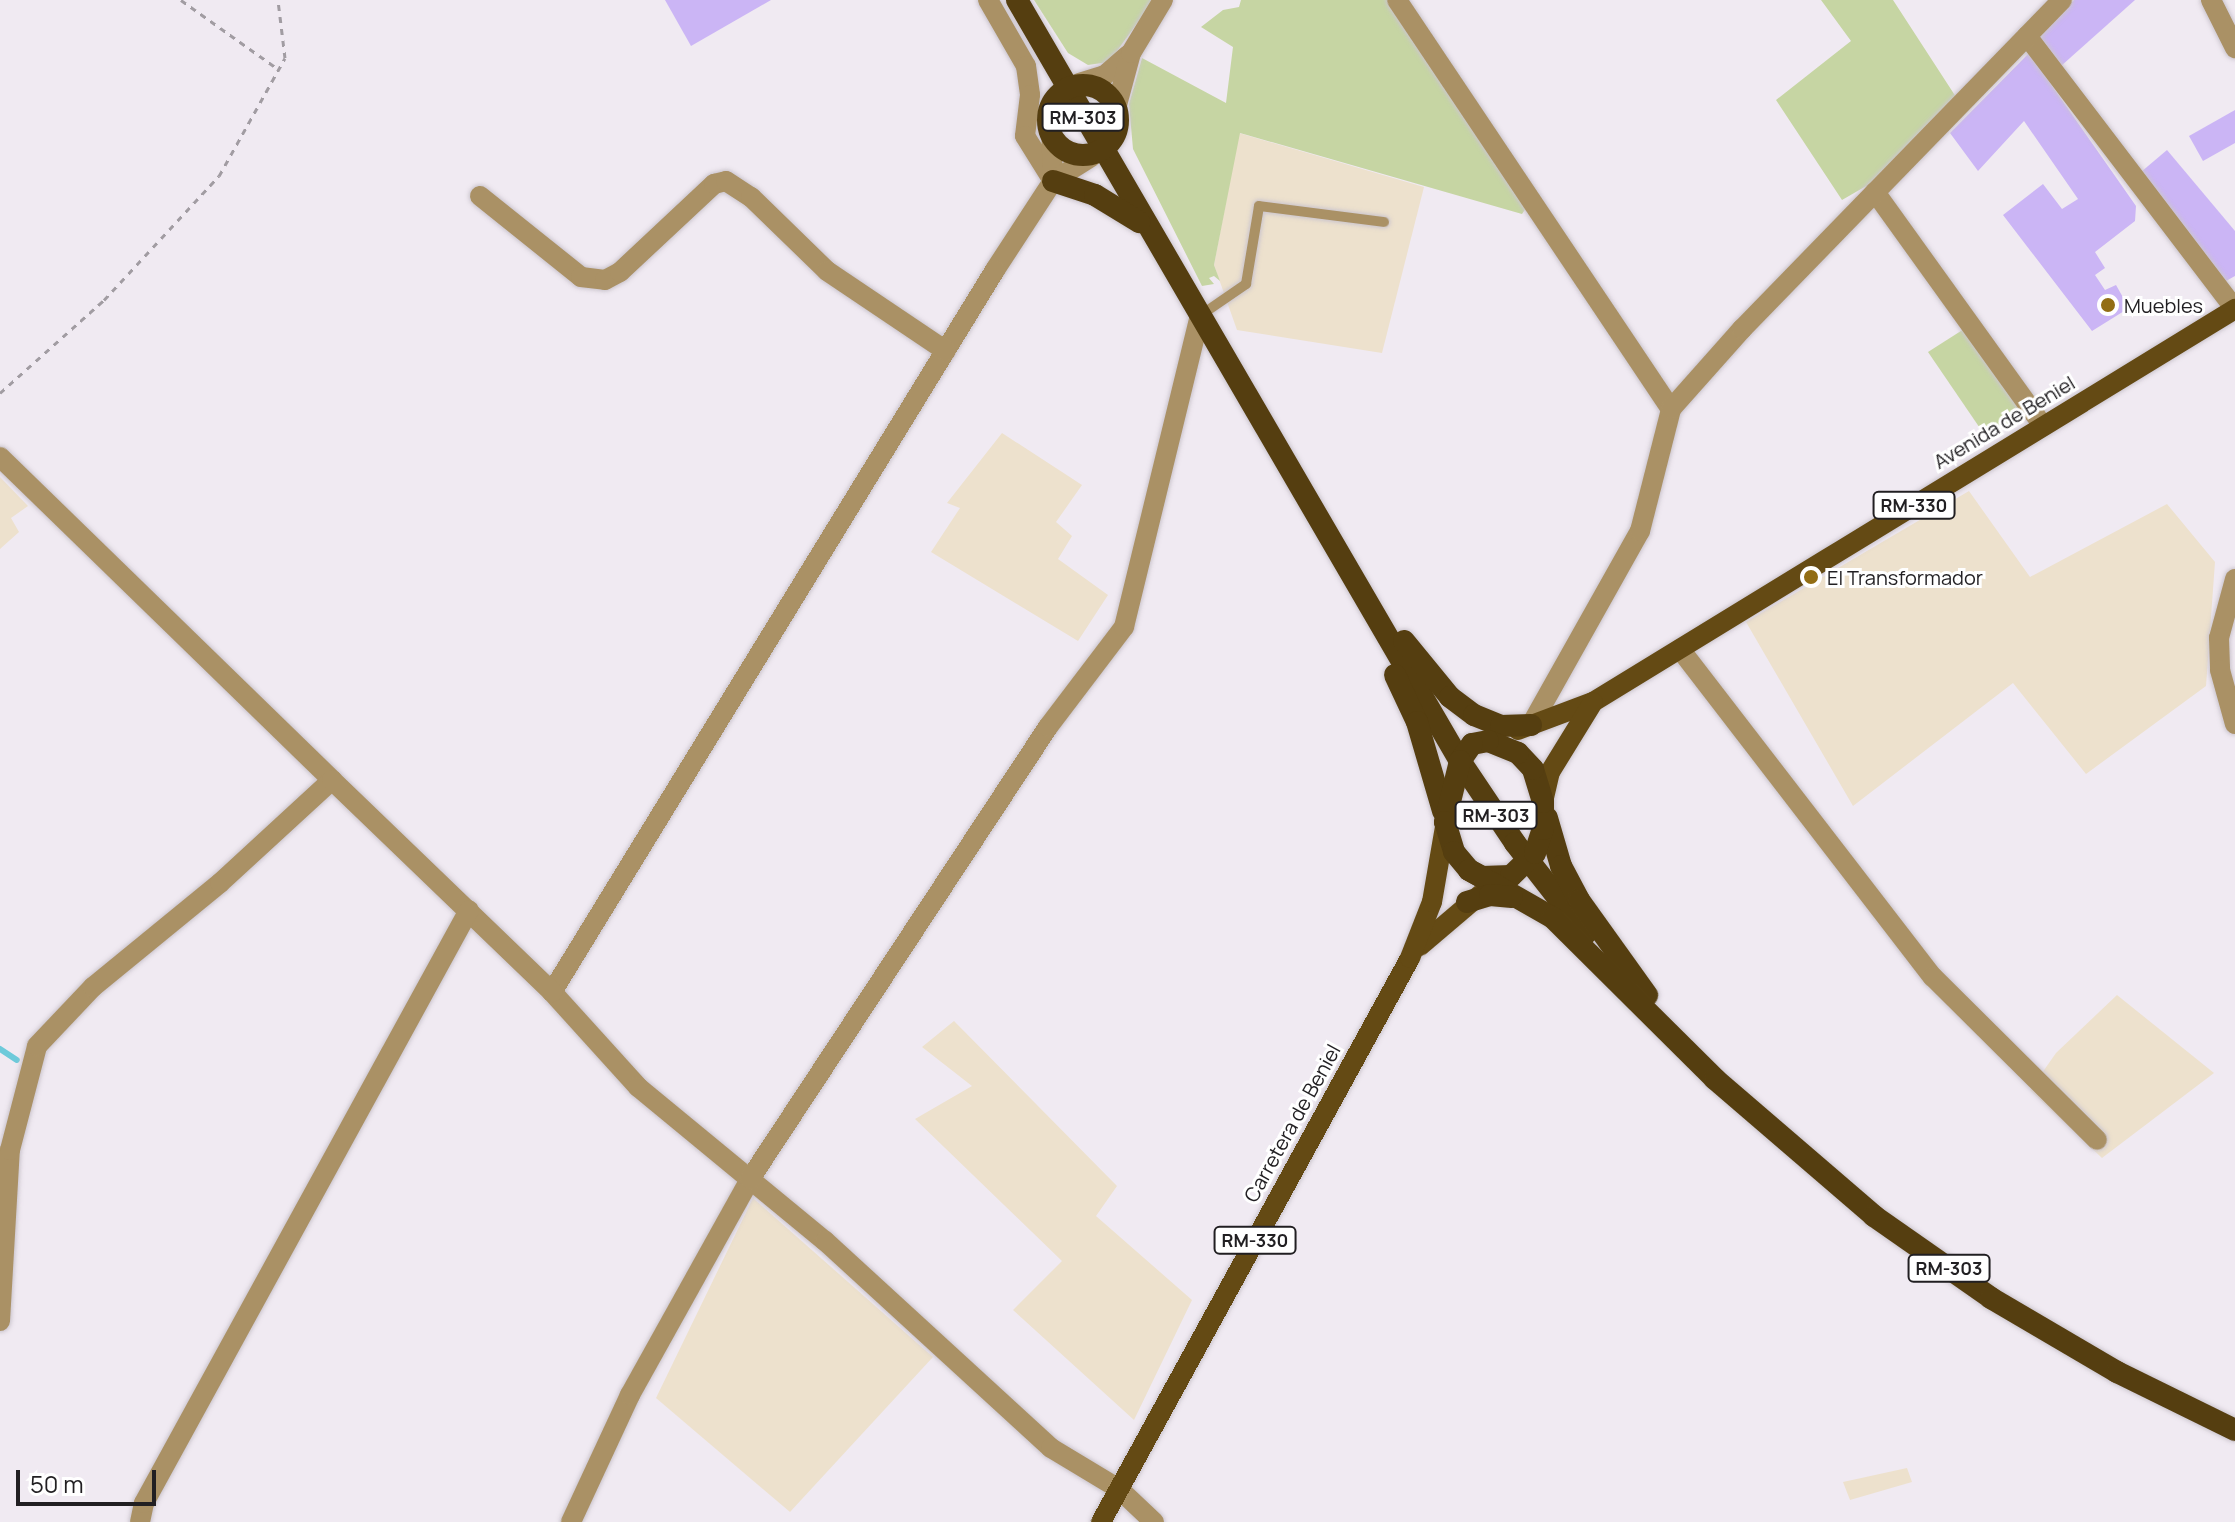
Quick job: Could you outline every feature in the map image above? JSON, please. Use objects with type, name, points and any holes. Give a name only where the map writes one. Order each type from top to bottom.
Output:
[{"type":"highway","name":"RM-303","points":[[1017,0],[1049,56],[1072,84],[1097,154],[1152,233],[1460,761],[1529,862],[1696,1060],[1791,1149],[1874,1216],[1991,1298],[2117,1372],[2235,1430]]},
{"type":"highway","points":[[1049,56],[1072,72],[1105,75]]},
{"type":"highway","points":[[1049,56],[1050,118],[1066,149],[1097,154],[1116,123]]},
{"type":"highway","points":[[1050,118],[1072,84],[1097,87],[1116,123],[1152,233]]},
{"type":"highway","points":[[1053,181],[1118,206],[1152,233]]},
{"type":"highway","points":[[1332,544],[1426,671],[1450,697],[1527,761],[1543,802],[1561,866],[1579,900],[1696,1060]]},
{"type":"highway","points":[[1332,544],[1417,722],[1454,852],[1469,870],[1482,877],[1502,881],[1517,898],[1553,918],[1696,1060]]},
{"type":"highway","points":[[1445,822],[1460,761],[1472,744],[1491,732],[1531,725]]},
{"type":"highway","points":[[1502,881],[1529,862],[1540,841],[1543,802]]},
{"type":"highway","points":[[1467,902],[1490,895],[1517,898]]},
{"type":"main road","name":"Avenida de Beniel","points":[[1531,725],[1593,702],[2235,309]]},
{"type":"main road","points":[[1543,802],[1550,772],[1593,702]]},
{"type":"main road","points":[[1410,958],[1440,873],[1445,822]]},
{"type":"main road","points":[[1410,958],[1467,902],[1502,881]]},
{"type":"main road","name":"Carretera de Beniel","points":[[1101,1522],[1410,958]]},
{"type":"street","points":[[988,0],[1026,66],[1030,95],[1025,136],[1053,181]]},
{"type":"street","points":[[1072,84],[1105,75],[1131,53],[1163,0]]},
{"type":"street","points":[[1397,0],[1671,409]]},
{"type":"street","points":[[1531,725],[1640,531],[1671,409],[1875,192],[2062,0]]},
{"type":"street","points":[[2211,0],[2235,48]]},
{"type":"street","points":[[2027,36],[2235,309]]},
{"type":"street","points":[[1116,123],[1131,53]]},
{"type":"street","points":[[1050,118],[1053,181]]},
{"type":"street","points":[[552,992],[1053,181],[1097,154]]},
{"type":"street","points":[[480,196],[581,277],[605,280],[620,272],[714,184],[726,181],[751,197],[827,271],[946,351]]},
{"type":"street","points":[[1875,192],[2043,426]]},
{"type":"street","points":[[571,1522],[630,1395],[750,1179],[1048,727],[1124,627],[1200,316]]},
{"type":"street","points":[[0,457],[469,910],[552,992],[638,1087],[750,1179],[1051,1448],[1119,1489],[1154,1522]]},
{"type":"street","points":[[2235,579],[2219,638],[2220,670],[2235,724]]},
{"type":"street","points":[[1680,649],[1933,977],[2097,1140]]},
{"type":"street","points":[[0,1321],[10,1150],[37,1046],[93,987],[220,883],[332,780]]},
{"type":"street","points":[[140,1522],[144,1503],[469,910]]},
{"type":"lane","points":[[1200,316],[1246,284],[1259,206],[1384,222]]},
{"type":"path","points":[[181,0],[278,69]]},
{"type":"path","points":[[0,393],[104,300],[219,176],[285,58],[278,0]]},
{"type":"shaded area","points":[[1239,133],[1424,187],[1382,353],[1237,330],[1214,265]]},
{"type":"shaded area","points":[[1002,433],[1082,485],[1056,522],[1072,536],[1058,559],[1108,595],[1078,641],[931,552],[960,508],[947,503]]},
{"type":"shaded area","points":[[0,477],[28,506],[11,518],[19,532],[0,549]]},
{"type":"shaded area","points":[[1969,491],[2030,577],[2167,504],[2215,562],[2206,686],[2086,774],[2013,683],[1853,806],[1746,622]]},
{"type":"shaded area","points":[[2117,995],[2214,1073],[2102,1158],[2030,1090],[2056,1053]]},
{"type":"shaded area","points":[[954,1021],[1117,1186],[1096,1216],[1192,1300],[1134,1420],[1013,1310],[1062,1261],[915,1119],[972,1086],[922,1047]]},
{"type":"shaded area","points":[[753,1198],[933,1357],[790,1512],[656,1398]]},
{"type":"shaded area","points":[[1907,1468],[1912,1482],[1850,1500],[1843,1482]]},
{"type":"green space","points":[[1034,0],[1154,0],[1109,62],[1088,65],[1068,53]]},
{"type":"green space","points":[[1241,0],[1388,0],[1526,208],[1522,214],[1240,133],[1214,265],[1220,281],[1214,276],[1209,278],[1214,284],[1202,286],[1133,149],[1129,104],[1142,58],[1226,103],[1233,47],[1201,27],[1223,10],[1239,7]]},
{"type":"green space","points":[[1821,0],[1893,0],[1956,97],[1868,185],[1842,200],[1776,100],[1851,41]]},
{"type":"green space","points":[[1964,329],[2026,416],[1986,437],[1928,352]]},
{"type":"building","points":[[665,0],[771,0],[691,46]]},
{"type":"building","points":[[2074,0],[2135,0],[2061,66],[2034,36]]},
{"type":"building","points":[[2029,53],[2136,206],[2135,221],[2095,252],[2105,268],[2095,275],[2105,290],[2116,285],[2129,308],[2092,331],[2003,215],[2043,184],[2062,209],[2078,199],[2024,121],[1978,171],[1950,133]]},
{"type":"building","points":[[2235,110],[2235,143],[2203,161],[2189,136]]},
{"type":"building","points":[[2167,150],[2235,231],[2235,276],[2226,281],[2141,172]]},
{"type":"waterway","points":[[0,1049],[17,1060]]},
{"type":"place","name":"Muebles","points":[[2108,305]]},
{"type":"place","name":"El Transformador","points":[[1811,577]]}]
